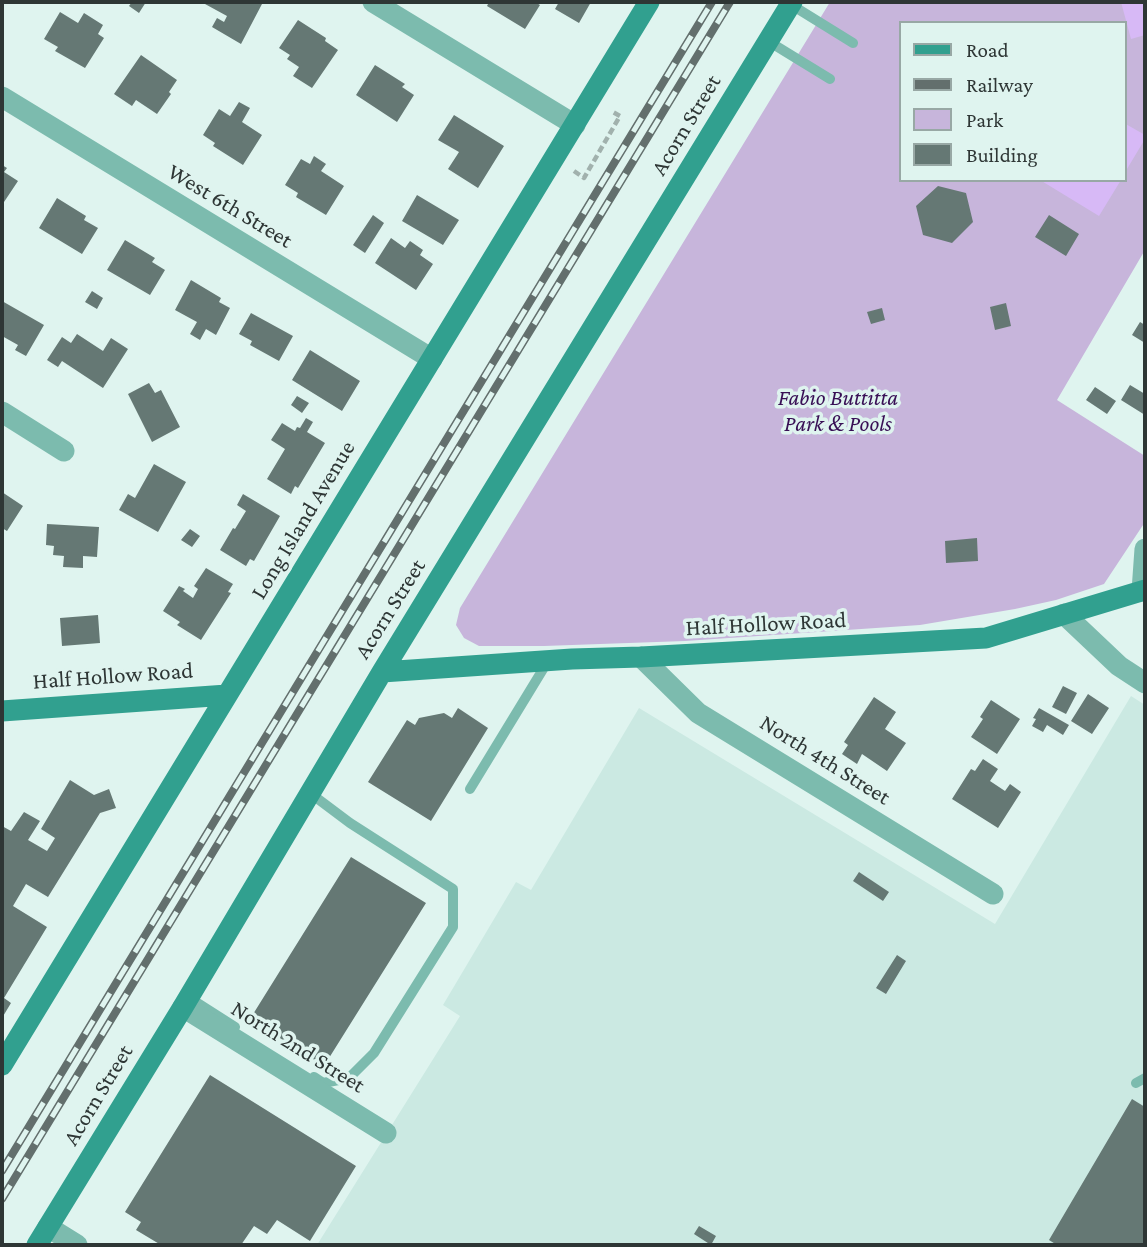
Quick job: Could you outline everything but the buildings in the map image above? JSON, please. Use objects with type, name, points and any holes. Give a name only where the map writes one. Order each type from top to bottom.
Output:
[{"type":"street","points":[[373,2],[575,125]]},
{"type":"street","name":"Long Island Avenue","points":[[2,1065],[649,2]]},
{"type":"street","name":"Acorn Street","points":[[43,1236],[382,672],[791,3]]},
{"type":"street","name":"West 6th Street","points":[[2,97],[432,359]]},
{"type":"street","points":[[2,412],[64,451]]},
{"type":"street","points":[[1144,590],[1145,550]]},
{"type":"street","name":"Half Hollow Road","points":[[382,672],[986,638],[1068,618],[1144,590]]},
{"type":"street","points":[[1068,618],[1119,666],[1145,682]]},
{"type":"street","name":"North 4th Street","points":[[641,657],[698,713],[993,894]]},
{"type":"street","name":"Half Hollow Road","points":[[2,710],[227,695]]},
{"type":"street","name":"North 2nd Street","points":[[185,1002],[386,1133]]},
{"type":"street","points":[[43,1236],[77,1245]]},
{"type":"lane","points":[[791,3],[853,43]]},
{"type":"lane","points":[[768,41],[830,79]]},
{"type":"lane","points":[[470,789],[548,661]]},
{"type":"lane","points":[[185,1002],[323,1083],[349,1077],[374,1053],[453,927],[453,889],[310,793]]},
{"type":"path","points":[[574,171],[584,178],[620,116],[611,111]]},
{"type":"shaded area","points":[[1121,2],[1145,2],[1145,35],[1131,39]]},
{"type":"shaded area","points":[[1126,124],[1145,135],[1126,171]]},
{"type":"shaded area","points":[[1043,182],[1120,182],[1099,216]]},
{"type":"shaded area","points":[[1131,696],[1145,705],[1145,1245],[317,1245],[460,1016],[443,1005],[516,882],[531,890],[639,708],[995,924]]},
{"type":"green space","name":"Fabio Buttitta Park & Pools","points":[[830,2],[1145,2],[1145,250],[1057,400],[1145,456],[1145,522],[1104,584],[1056,600],[920,625],[685,641],[479,646],[464,638],[456,625],[460,608]]},
{"type":"railway","points":[[2,1171],[712,2]]},
{"type":"railway","points":[[2,1199],[730,2]]}]
